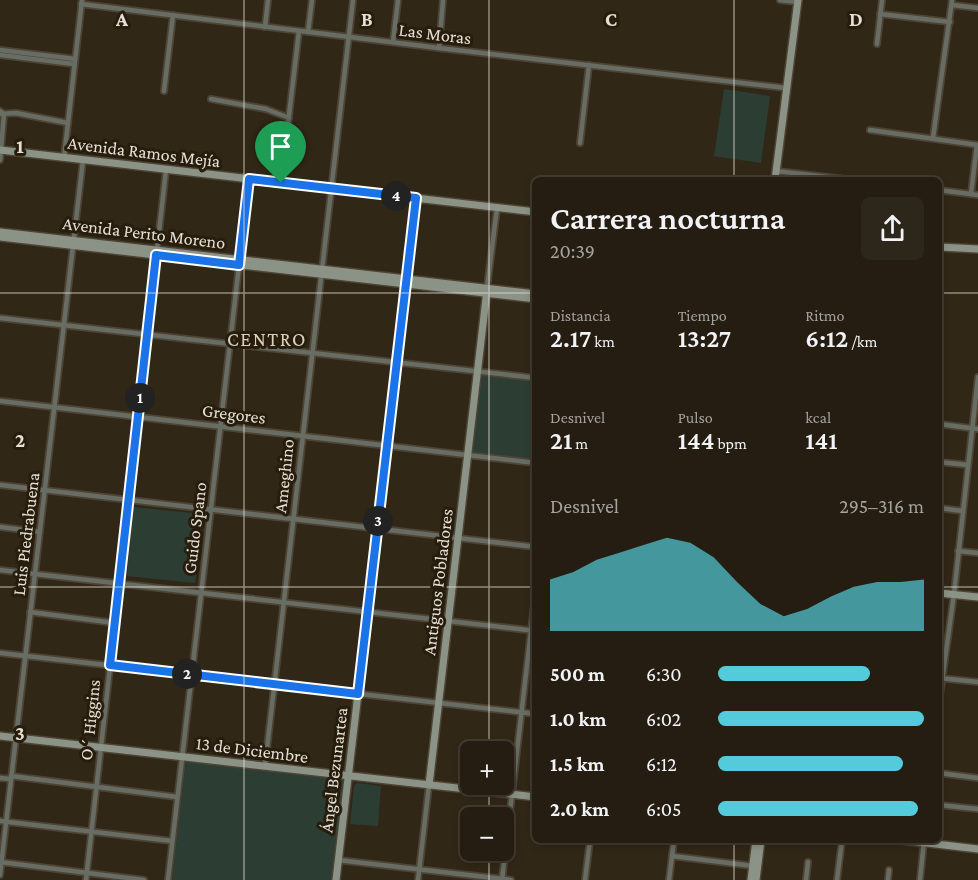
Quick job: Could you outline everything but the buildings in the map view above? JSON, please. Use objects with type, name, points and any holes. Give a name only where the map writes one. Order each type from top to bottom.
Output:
[{"type":"street","points":[[265,27],[268,0]]},
{"type":"street","points":[[308,32],[312,0]]},
{"type":"street","name":"Ameghino","points":[[265,766],[353,0]]},
{"type":"street","points":[[393,42],[398,0]]},
{"type":"street","points":[[439,48],[442,0]]},
{"type":"street","points":[[775,177],[797,1],[780,0]]},
{"type":"street","points":[[877,44],[882,0]]},
{"type":"street","points":[[64,158],[82,2]]},
{"type":"street","name":"Las Moras","points":[[82,2],[265,27],[786,88]]},
{"type":"street","points":[[933,138],[952,3],[978,8]]},
{"type":"street","points":[[880,14],[950,22]]},
{"type":"street","points":[[164,91],[173,15]]},
{"type":"street","points":[[281,183],[299,31]]},
{"type":"street","points":[[2,53],[75,62]]},
{"type":"street","points":[[580,143],[589,65]]},
{"type":"street","points":[[211,99],[266,109],[289,118]]},
{"type":"street","points":[[0,160],[2,113],[16,113],[68,123]]},
{"type":"street","points":[[870,130],[977,145],[971,194]]},
{"type":"street","name":"Avenida Ramos Mejía","points":[[1,150],[532,212]]},
{"type":"street","name":"Luis Piedrabuena","points":[[0,875],[3,821],[16,738],[83,160]]},
{"type":"street","name":"O´ Higgins","points":[[86,880],[166,170]]},
{"type":"street","points":[[776,171],[827,177]]},
{"type":"street","name":"Guido Spano","points":[[168,880],[249,179]]},
{"type":"street","points":[[942,190],[978,195]]},
{"type":"street","name":"Ángel Bezunartea","points":[[336,880],[416,198]]},
{"type":"street","name":"Antiguos Pobladores","points":[[418,880],[497,208]]},
{"type":"street","name":"Avenida Perito Moreno","points":[[0,232],[74,243],[406,282],[487,287],[532,293]]},
{"type":"street","name":"Avenida Perito Moreno","points":[[0,237],[74,243]]},
{"type":"street","points":[[942,247],[978,249]]},
{"type":"street","name":"Avenida Perito Moreno","points":[[487,287],[532,298]]},
{"type":"street","points":[[0,318],[532,378]]},
{"type":"street","points":[[942,666],[954,594],[968,465],[975,429],[978,376]]},
{"type":"street","name":"Gregores","points":[[0,400],[532,462]]},
{"type":"street","points":[[942,424],[975,429]]},
{"type":"street","points":[[942,462],[968,465]]},
{"type":"street","points":[[0,485],[532,547]]},
{"type":"street","points":[[942,508],[963,511]]},
{"type":"street","points":[[0,527],[40,532]]},
{"type":"street","points":[[958,551],[978,553]]},
{"type":"street","points":[[0,570],[532,631]]},
{"type":"street","points":[[942,593],[978,597]]},
{"type":"street","points":[[30,612],[115,623]]},
{"type":"street","points":[[514,777],[532,638]]},
{"type":"street","points":[[0,653],[532,714]]},
{"type":"street","points":[[942,678],[978,682]]},
{"type":"street","name":"13 de Diciembre","points":[[0,736],[460,789]]},
{"type":"street","points":[[942,773],[978,778]]},
{"type":"street","points":[[0,778],[177,797]]},
{"type":"street","points":[[502,879],[512,795]]},
{"type":"street","name":"13 de Diciembre","points":[[512,795],[532,797]]},
{"type":"street","points":[[942,805],[978,809]]},
{"type":"street","points":[[3,821],[172,841]]},
{"type":"street","points":[[585,880],[590,843]]},
{"type":"street","points":[[669,880],[674,843]]},
{"type":"street","points":[[751,880],[756,843]]},
{"type":"street","points":[[756,880],[761,843]]},
{"type":"street","points":[[837,880],[842,843]]},
{"type":"street","points":[[920,880],[924,843]]},
{"type":"street","points":[[938,843],[978,849]]},
{"type":"street","points":[[672,856],[753,866]]},
{"type":"street","points":[[338,860],[512,880]]},
{"type":"street","points":[[1,862],[144,880]]},
{"type":"street","points":[[806,880],[808,862]]},
{"type":"street","points":[[888,880],[889,870]]},
{"type":"green space","points":[[724,89],[770,96],[761,163],[714,156]]},
{"type":"green space","points":[[480,376],[532,382],[532,460],[471,452]]},
{"type":"green space","points":[[133,507],[203,514],[195,583],[127,576]]},
{"type":"green space","points":[[186,760],[344,778],[332,880],[172,880]]},
{"type":"green space","points":[[357,783],[381,786],[378,826],[350,824],[354,786]]},
{"type":"district","name":"CENTRO","points":[[267,339]]},
{"type":"route","points":[[249,179],[281,183],[416,198],[358,694],[110,665],[156,255],[239,265],[249,179]]}]
